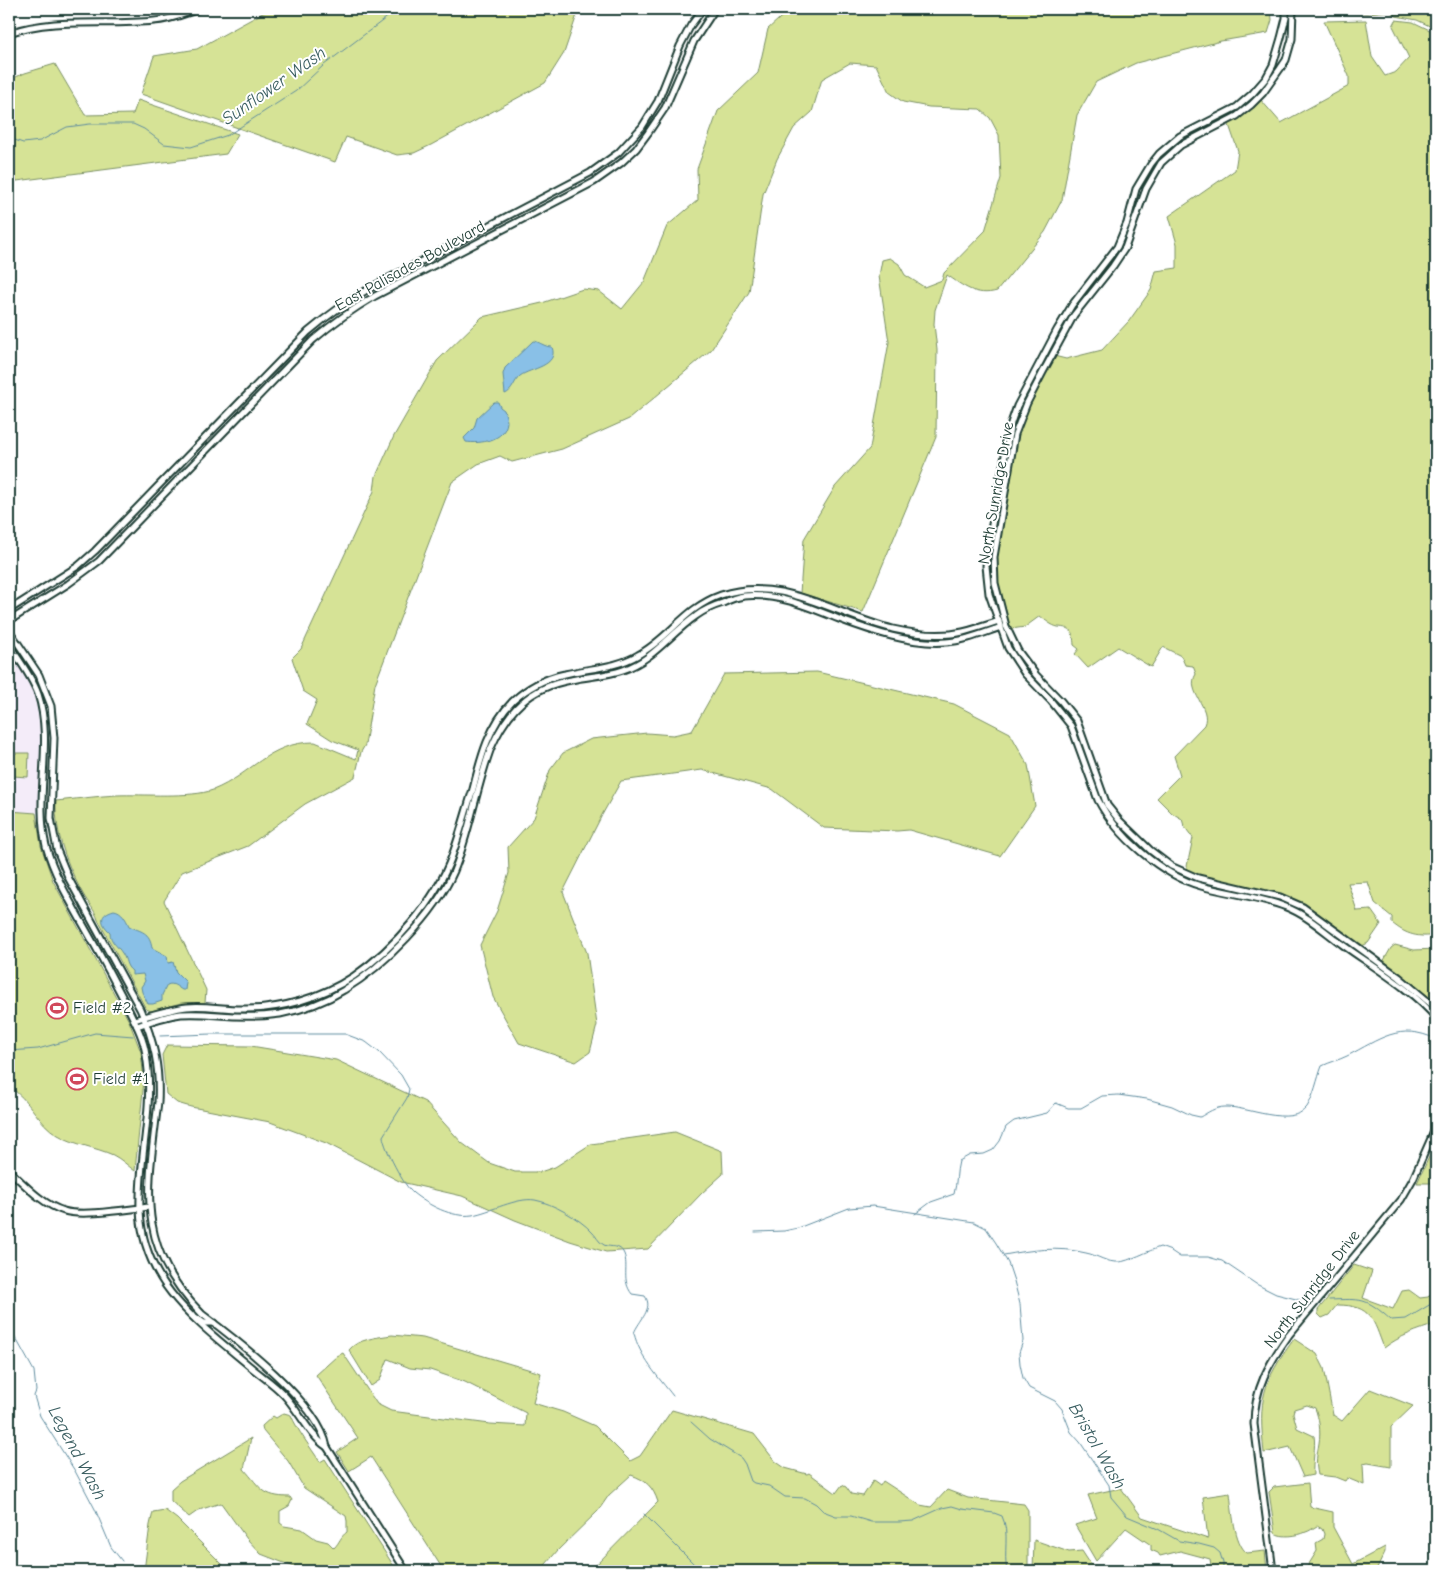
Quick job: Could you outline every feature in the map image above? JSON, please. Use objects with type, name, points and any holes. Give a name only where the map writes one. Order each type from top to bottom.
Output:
[{"type":"street","points":[[9,33],[41,25],[155,21],[175,18],[199,9]]},
{"type":"street","name":"East Palisades Boulevard","points":[[9,610],[78,566],[95,552],[308,332],[349,300],[590,173],[618,153],[642,127],[658,101],[680,46],[691,25],[703,9]]},
{"type":"street","name":"East Palisades Boulevard","points":[[9,621],[68,584],[99,561],[314,340],[338,320],[375,296],[594,182],[621,163],[636,149],[665,108],[694,41],[715,9]]},
{"type":"street","name":"North Sunridge Drive","points":[[1286,9],[1286,18],[1281,38],[1273,65],[1266,78],[1252,94],[1236,107],[1180,136],[1151,164],[1136,189],[1127,223],[1117,247],[1066,314],[1018,406],[1007,436],[987,551],[986,566],[989,594],[1008,648],[1016,662],[1062,714],[1070,726],[1104,811],[1146,857],[1178,878],[1200,886],[1266,901],[1296,912],[1417,998],[1436,1018]]},
{"type":"street","name":"North Sunridge Drive","points":[[1293,9],[1292,39],[1286,60],[1263,93],[1237,116],[1181,144],[1161,164],[1146,189],[1125,248],[1074,315],[1027,403],[1015,434],[994,557],[995,584],[1005,623],[1018,651],[1036,675],[1077,721],[1099,786],[1112,813],[1150,850],[1172,866],[1198,878],[1280,897],[1303,907],[1399,977],[1436,1008]]},
{"type":"street","points":[[136,1023],[180,1014],[247,1017],[282,1013],[332,997],[357,982],[414,930],[434,907],[446,888],[462,850],[491,748],[497,733],[517,706],[550,686],[631,667],[658,650],[695,616],[710,608],[742,596],[781,598],[876,632],[935,642],[956,641],[1005,623]]},
{"type":"street","points":[[9,630],[40,675],[51,706],[54,738],[51,803],[52,826],[57,850],[69,879],[145,1020],[156,1056],[159,1086],[150,1176],[149,1207],[154,1238],[171,1277],[191,1302],[290,1388],[302,1402],[325,1438],[327,1447],[406,1571]]},
{"type":"street","points":[[9,645],[37,692],[42,708],[44,740],[42,813],[46,844],[54,871],[136,1023],[146,1053],[149,1088],[140,1185],[140,1208],[148,1252],[163,1281],[180,1306],[283,1394],[318,1442],[327,1447]]},
{"type":"street","name":"North Sunridge Drive","points":[[1273,1571],[1254,1424],[1255,1401],[1264,1374],[1272,1358],[1289,1335],[1401,1200],[1436,1127]]},
{"type":"street","points":[[9,1170],[46,1201],[64,1211],[81,1213],[149,1207]]},
{"type":"street","points":[[180,1306],[204,1323],[214,1323]]},
{"type":"shaded area","points":[[9,645],[37,692],[44,725],[42,813],[9,811]]},
{"type":"green space","points":[[270,9],[579,9],[564,53],[545,83],[414,153],[397,155],[346,137],[335,162],[141,94],[154,56],[197,49]]},
{"type":"green space","points":[[790,9],[1271,9],[1272,20],[1268,33],[1221,41],[1136,63],[1096,82],[1077,115],[1062,200],[1045,232],[997,291],[983,293],[976,291],[947,275],[935,310],[934,324],[937,350],[936,437],[863,612],[800,593],[804,539],[835,487],[870,448],[889,342],[879,276],[882,260],[890,258],[899,264],[905,275],[924,287],[942,280],[944,273],[985,231],[1001,178],[999,135],[990,118],[980,109],[929,107],[903,102],[889,92],[876,65],[850,63],[822,79],[812,112],[794,128],[777,159],[763,194],[749,292],[711,350],[629,419],[562,449],[512,462],[500,456],[478,464],[452,482],[375,684],[365,745],[361,752],[355,777],[305,804],[248,846],[182,872],[164,901],[206,990],[205,1003],[181,1003],[151,1011],[146,1009],[72,872],[60,837],[56,801],[117,795],[180,795],[213,790],[226,784],[272,753],[299,743],[315,742],[356,759],[358,750],[332,740],[307,724],[317,700],[303,691],[292,658],[301,649],[374,491],[376,476],[394,436],[437,361],[482,317],[542,303],[583,289],[599,291],[622,309],[644,282],[667,226],[698,200],[697,169],[718,111],[758,73],[768,29]]},
{"type":"green space","points":[[1299,9],[1436,9],[1436,29],[1417,20],[1396,16],[1390,11],[1366,13],[1299,11]]},
{"type":"green space","points":[[1366,20],[1372,57],[1385,76],[1396,72],[1409,58],[1393,26],[1396,20],[1413,22],[1436,33],[1436,935],[1418,936],[1402,930],[1392,923],[1392,917],[1375,903],[1368,882],[1348,883],[1357,911],[1371,910],[1381,924],[1368,943],[1360,947],[1318,914],[1300,903],[1277,894],[1186,871],[1193,838],[1184,826],[1182,819],[1172,813],[1157,798],[1180,775],[1174,756],[1204,725],[1206,718],[1194,687],[1196,674],[1193,666],[1185,665],[1181,656],[1163,647],[1151,667],[1118,647],[1088,668],[1075,654],[1079,649],[1074,645],[1073,636],[1069,629],[1053,625],[1040,616],[1025,627],[1011,629],[998,589],[996,576],[997,552],[1021,421],[1054,356],[1066,359],[1102,350],[1129,321],[1151,290],[1156,271],[1177,268],[1177,244],[1169,216],[1235,170],[1238,151],[1228,122],[1260,99],[1281,123],[1349,86],[1349,76],[1324,21]]},
{"type":"green space","points":[[55,64],[85,115],[133,114],[138,100],[238,134],[226,154],[9,182],[9,80]]},
{"type":"green space","points":[[817,672],[954,704],[1010,733],[1028,765],[1035,806],[1000,856],[909,830],[824,828],[772,789],[702,770],[621,781],[563,892],[587,953],[597,1025],[590,1052],[576,1062],[519,1043],[493,997],[480,945],[497,911],[509,873],[508,847],[534,818],[550,770],[563,753],[591,739],[647,733],[673,735],[692,731],[724,674]]},
{"type":"green space","points":[[14,753],[29,753],[28,777],[13,776]]},
{"type":"green space","points":[[9,811],[36,813],[41,846],[53,881],[129,1021],[141,1052],[144,1080],[135,1171],[113,1155],[58,1135],[44,1124],[23,1098],[9,1087]]},
{"type":"green space","points":[[1395,945],[1414,950],[1436,949],[1436,1003],[1383,962],[1391,948]]},
{"type":"green space","points":[[167,1045],[251,1046],[336,1060],[425,1102],[462,1143],[489,1163],[515,1172],[540,1172],[555,1167],[591,1144],[675,1132],[722,1151],[723,1174],[648,1249],[606,1252],[570,1241],[515,1220],[462,1196],[401,1182],[326,1143],[270,1122],[177,1103],[166,1094],[162,1055]]},
{"type":"green space","points":[[1436,1142],[1436,1214],[1434,1213],[1433,1183],[1417,1183]]},
{"type":"green space","points":[[1354,1265],[1372,1271],[1363,1298],[1393,1309],[1402,1291],[1409,1290],[1420,1298],[1428,1297],[1436,1290],[1436,1324],[1402,1337],[1384,1348],[1374,1322],[1370,1316],[1358,1308],[1337,1305],[1329,1315],[1322,1318],[1318,1314],[1318,1310]]},
{"type":"green space","points":[[392,1335],[423,1338],[541,1373],[533,1403],[563,1412],[595,1426],[630,1461],[640,1456],[672,1410],[754,1434],[775,1461],[785,1468],[809,1473],[836,1493],[842,1485],[851,1494],[863,1496],[873,1481],[880,1486],[883,1481],[920,1505],[931,1507],[947,1490],[968,1498],[1024,1504],[1028,1510],[1028,1571],[590,1571],[658,1502],[654,1492],[648,1485],[641,1479],[631,1475],[609,1495],[598,1511],[558,1550],[540,1571],[444,1571],[371,1457],[349,1471],[337,1452],[358,1438],[316,1375],[343,1353],[377,1404],[391,1411],[490,1424],[525,1426],[526,1413],[465,1382],[430,1370],[410,1368],[388,1359],[380,1380],[371,1386],[349,1350],[357,1343]]},
{"type":"green space","points":[[1294,1339],[1317,1354],[1324,1368],[1333,1415],[1342,1421],[1370,1389],[1413,1406],[1391,1427],[1391,1467],[1368,1463],[1363,1464],[1364,1485],[1347,1478],[1345,1481],[1335,1477],[1318,1475],[1316,1462],[1320,1439],[1318,1416],[1315,1408],[1307,1405],[1294,1409],[1293,1413],[1297,1428],[1314,1436],[1313,1475],[1303,1477],[1290,1447],[1264,1453],[1262,1405],[1265,1392],[1275,1368]]},
{"type":"green space","points":[[284,1413],[291,1415],[300,1433],[320,1462],[325,1459],[397,1571],[328,1571],[297,1568],[261,1554],[247,1539],[221,1503],[199,1510],[189,1517],[171,1501],[171,1489],[180,1481],[251,1438],[244,1469],[263,1490],[273,1495],[290,1497],[292,1500],[289,1506],[280,1511],[280,1523],[284,1526],[302,1529],[316,1539],[328,1542],[334,1548],[347,1532],[346,1516],[304,1488],[288,1461],[263,1431],[262,1426],[273,1416],[276,1418]]},
{"type":"green space","points":[[1308,1483],[1310,1507],[1333,1512],[1333,1527],[1353,1564],[1385,1547],[1385,1552],[1376,1571],[1280,1571],[1307,1567],[1317,1551],[1316,1543],[1323,1539],[1324,1534],[1322,1529],[1317,1526],[1307,1532],[1294,1535],[1281,1536],[1275,1533],[1269,1492],[1274,1487]]},
{"type":"green space","points":[[1121,1488],[1142,1517],[1208,1539],[1203,1497],[1230,1493],[1234,1525],[1239,1542],[1247,1553],[1265,1551],[1267,1571],[1212,1571],[1210,1559],[1180,1551],[1160,1556],[1151,1550],[1151,1545],[1126,1528],[1096,1561],[1075,1525],[1097,1518],[1088,1495]]},
{"type":"green space","points":[[165,1510],[177,1519],[229,1571],[144,1571],[153,1512]]},
{"type":"green space","points":[[1034,1540],[1069,1552],[1082,1551],[1095,1571],[1033,1571]]},
{"type":"water","points":[[533,341],[552,347],[552,358],[543,366],[520,376],[510,391],[505,394],[503,374],[505,368]]},
{"type":"water","points":[[494,402],[498,402],[504,410],[507,422],[502,433],[485,442],[466,442],[464,438],[474,428],[477,418]]},
{"type":"water","points":[[114,910],[125,918],[129,926],[147,935],[152,948],[167,956],[168,963],[173,962],[176,972],[186,982],[185,990],[169,984],[162,995],[162,1001],[148,1004],[141,987],[145,981],[143,974],[132,975],[132,971],[128,967],[124,956],[112,941],[110,932],[104,925],[104,916]]},
{"type":"waterway","name":"Sunflower Wash","points":[[9,138],[23,143],[40,141],[67,127],[90,124],[133,124],[144,129],[164,144],[191,147],[228,135],[296,91],[324,65],[398,9]]},
{"type":"waterway","points":[[915,1214],[931,1202],[954,1194],[959,1161],[970,1155],[984,1154],[993,1150],[1000,1141],[1006,1127],[1014,1121],[1047,1113],[1056,1103],[1068,1108],[1081,1108],[1102,1096],[1118,1095],[1147,1099],[1200,1117],[1221,1107],[1290,1116],[1300,1113],[1307,1107],[1314,1093],[1322,1066],[1380,1039],[1400,1032],[1423,1034],[1436,1039]]},
{"type":"waterway","points":[[9,1051],[38,1049],[95,1033],[133,1036]]},
{"type":"waterway","points":[[160,1036],[345,1034],[366,1042],[379,1052],[401,1075],[409,1089],[407,1098],[383,1136],[391,1157],[409,1189],[419,1198],[433,1206],[456,1215],[472,1215],[520,1201],[535,1200],[565,1212],[586,1226],[604,1245],[620,1249],[624,1254],[626,1279],[629,1289],[632,1294],[645,1296],[648,1305],[645,1315],[634,1333],[637,1342],[650,1366],[673,1396]]},
{"type":"waterway","name":"Bristol Wash","points":[[755,1232],[784,1231],[798,1228],[849,1208],[873,1206],[974,1222],[986,1228],[1008,1263],[1014,1281],[1020,1304],[1023,1341],[1019,1353],[1020,1364],[1023,1378],[1029,1388],[1055,1401],[1062,1409],[1071,1432],[1109,1485],[1111,1497],[1127,1516],[1158,1529],[1179,1541],[1214,1548],[1220,1553],[1223,1571]]},
{"type":"waterway","points":[[1004,1255],[1055,1249],[1086,1253],[1119,1262],[1160,1247],[1180,1257],[1208,1257],[1222,1261],[1256,1284],[1276,1294],[1304,1301]]},
{"type":"waterway","points":[[1329,1300],[1349,1299],[1363,1301],[1375,1307],[1391,1320],[1406,1319],[1436,1301]]},
{"type":"waterway","name":"Legend Wash","points":[[9,1326],[34,1371],[36,1391],[34,1396],[40,1416],[75,1471],[95,1509],[111,1547],[122,1561]]},
{"type":"waterway","points":[[691,1422],[710,1439],[741,1458],[751,1481],[754,1483],[769,1486],[785,1497],[805,1498],[816,1504],[823,1511],[836,1516],[851,1516],[871,1522],[913,1521],[942,1508],[952,1506],[1002,1516],[1006,1529],[1007,1571]]},
{"type":"waterway","points":[[644,1514],[701,1571]]},
{"type":"place","name":"Field #2","points":[[57,1008]]},
{"type":"place","name":"Field #1","points":[[77,1079]]}]
